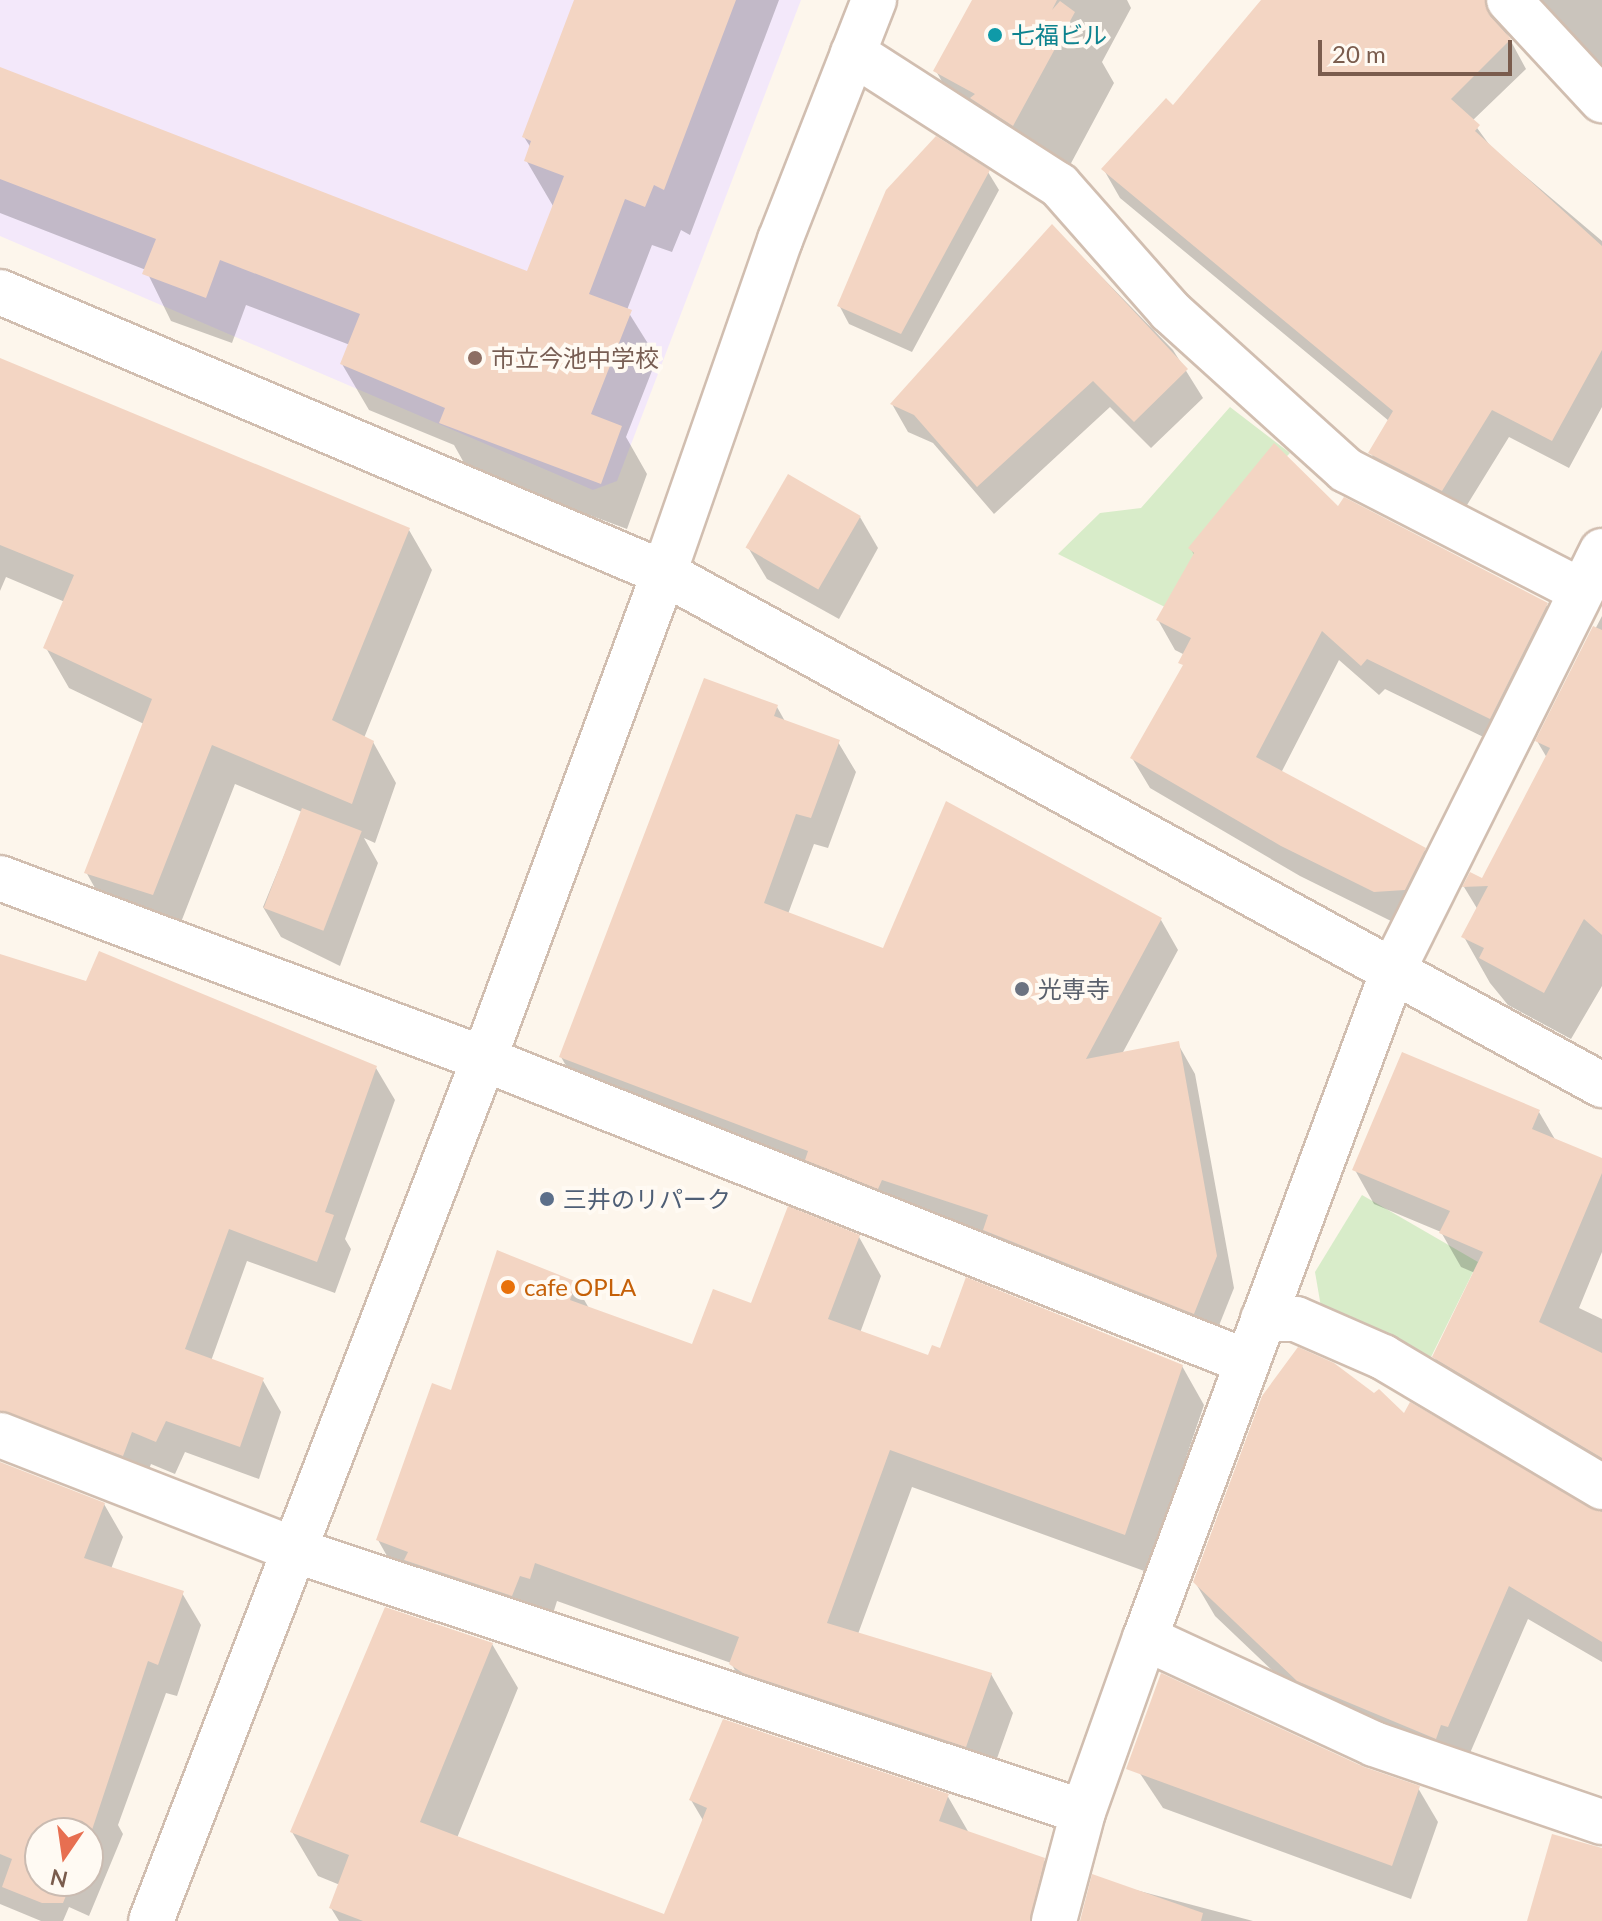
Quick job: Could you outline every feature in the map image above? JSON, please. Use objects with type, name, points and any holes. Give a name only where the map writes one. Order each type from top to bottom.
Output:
[{"type":"street","points":[[151,1921],[297,1551],[484,1059],[664,573],[780,240],[874,0]]},
{"type":"street","points":[[1509,0],[1602,100]]},
{"type":"street","points":[[853,53],[1059,185],[1170,311],[1346,470],[1581,591]]},
{"type":"street","points":[[0,292],[664,573],[1394,968],[1602,1085]]},
{"type":"street","points":[[1054,1921],[1083,1812],[1145,1638],[1245,1361],[1394,968],[1602,551]]},
{"type":"street","points":[[0,878],[484,1059],[1245,1361]]},
{"type":"street","points":[[1263,1319],[1296,1319],[1383,1357],[1602,1487]]},
{"type":"street","points":[[0,1435],[297,1551],[1083,1812]]},
{"type":"street","points":[[1145,1638],[1374,1744],[1602,1822]]},
{"type":"shaded area","name":"市立今池中学校","points":[[0,0],[801,0],[617,481],[593,490],[0,236]]},
{"type":"green space","points":[[1230,407],[1290,453],[1207,538],[1169,609],[1058,554],[1100,513],[1141,508]]},
{"type":"green space","points":[[1362,1195],[1478,1262],[1431,1357],[1321,1307],[1315,1272]]},
{"type":"building","points":[[574,0],[736,0],[664,190],[654,185],[645,207],[625,199],[589,294],[632,310],[591,414],[622,426],[601,484],[439,423],[445,408],[340,364],[360,314],[220,260],[206,298],[142,274],[156,239],[0,179],[0,67],[527,271],[564,176],[524,161],[531,141],[522,137]]},
{"type":"building","name":"七福ビル","points":[[972,0],[1057,0],[1052,10],[1060,1],[1075,12],[1013,126],[970,98],[975,94],[933,71]]},
{"type":"building","points":[[1261,0],[1485,0],[1490,16],[1511,39],[1451,99],[1480,125],[1475,131],[1602,246],[1602,350],[1552,441],[1492,410],[1442,491],[1368,453],[1393,411],[1101,169],[1166,98],[1173,105]]},
{"type":"building","points":[[936,136],[990,170],[901,334],[837,306],[886,190]]},
{"type":"building","points":[[1052,224],[1188,369],[1134,422],[1093,381],[977,487],[914,415],[890,404]]},
{"type":"building","points":[[0,358],[410,528],[332,720],[374,741],[352,804],[212,745],[153,895],[84,873],[152,699],[43,648],[74,575],[0,545]]},
{"type":"building","points":[[1274,443],[1338,506],[1344,497],[1548,603],[1490,719],[1367,659],[1361,666],[1322,631],[1256,757],[1426,848],[1405,890],[1374,892],[1281,846],[1130,758],[1183,665],[1178,663],[1191,638],[1156,620],[1194,553],[1188,548]]},
{"type":"building","points":[[788,474],[861,516],[818,590],[746,548]]},
{"type":"building","points":[[1593,626],[1602,630],[1602,935],[1584,919],[1544,993],[1479,958],[1484,948],[1461,937],[1488,886],[1462,887],[1470,872],[1482,878],[1550,748],[1535,741]]},
{"type":"building","points":[[704,678],[778,705],[774,716],[840,740],[811,818],[796,814],[764,903],[883,948],[946,801],[1162,918],[1086,1059],[1179,1041],[1217,1256],[1194,1314],[983,1230],[988,1215],[882,1180],[878,1189],[805,1160],[808,1151],[559,1057]]},
{"type":"building","points":[[302,808],[362,831],[323,931],[264,908]]},
{"type":"building","points":[[99,951],[377,1066],[325,1212],[334,1215],[317,1262],[229,1229],[185,1349],[264,1378],[240,1447],[166,1421],[156,1442],[132,1432],[123,1456],[0,1411],[0,954],[86,981]]},
{"type":"building","points":[[1402,1052],[1540,1110],[1532,1129],[1602,1158],[1602,1173],[1539,1322],[1602,1353],[1602,1458],[1432,1357],[1483,1252],[1439,1233],[1450,1211],[1352,1170]]},
{"type":"building","points":[[788,1206],[860,1235],[828,1319],[928,1355],[932,1345],[940,1348],[966,1277],[1183,1365],[1125,1535],[890,1450],[827,1623],[992,1673],[966,1747],[743,1673],[729,1664],[739,1637],[535,1563],[530,1579],[520,1576],[512,1596],[404,1560],[408,1552],[376,1540],[432,1383],[451,1390],[497,1250],[577,1282],[570,1300],[692,1344],[713,1289],[751,1303]]},
{"type":"building","points":[[1298,1347],[1334,1363],[1374,1393],[1379,1389],[1404,1413],[1410,1402],[1602,1512],[1602,1642],[1509,1586],[1448,1727],[1441,1725],[1436,1739],[1297,1681],[1193,1582],[1262,1396]]},
{"type":"building","points":[[0,1462],[105,1503],[84,1558],[184,1591],[158,1665],[148,1661],[96,1817],[24,1817],[24,1896],[2,1887],[12,1859],[0,1854]]},
{"type":"building","points":[[385,1607],[493,1643],[420,1822],[664,1914],[707,1808],[689,1800],[723,1719],[949,1794],[939,1821],[1045,1858],[1030,1921],[363,1921],[329,1908],[349,1855],[290,1832]]},
{"type":"building","points":[[1161,1673],[1364,1767],[1420,1786],[1392,1866],[1126,1769]]},
{"type":"building","points":[[1552,1834],[1602,1848],[1602,1921],[1527,1921]]},
{"type":"building","points":[[1092,1874],[1203,1913],[1201,1921],[1080,1921]]},
{"type":"building","points":[[27,1897],[65,1897],[63,1903],[42,1903]]},
{"type":"place","name":"七福ビル","points":[[995,35]]},
{"type":"place","name":"市立今池中学校","points":[[475,358]]},
{"type":"place","name":"光専寺","points":[[1022,989]]},
{"type":"place","name":"三井のリパーク","points":[[547,1199]]},
{"type":"place","name":"cafe OPLA","points":[[508,1287]]}]
